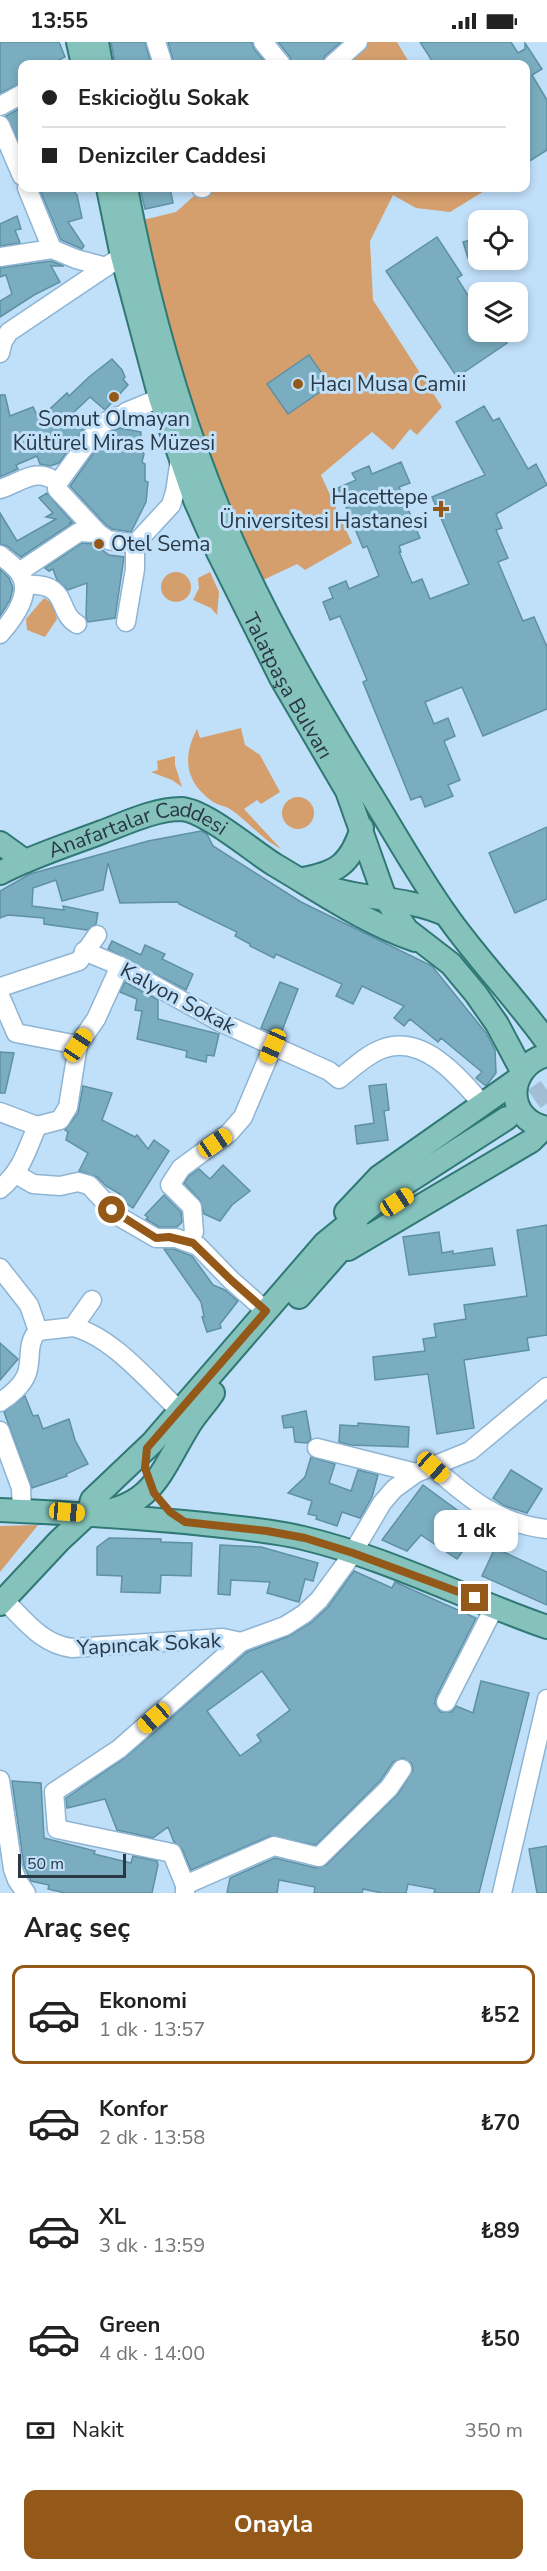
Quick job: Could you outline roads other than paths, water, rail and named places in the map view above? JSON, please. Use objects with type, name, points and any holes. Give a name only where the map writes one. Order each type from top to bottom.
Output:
[{"type":"main road","points":[[85,60],[97,42]]},
{"type":"main road","name":"Talatpaşa Bulvarı","points":[[108,192],[114,262],[195,500],[238,594],[302,716],[342,781],[362,828],[386,898],[399,920],[422,943],[451,964],[476,994],[509,1045],[519,1075],[516,1100],[520,1110],[526,1118],[546,1128]]},
{"type":"main road","name":"Talatpaşa Bulvarı","points":[[127,192],[138,251],[176,393],[212,493],[234,544],[313,701],[445,914],[547,1042]]},
{"type":"main road","name":"Anafartalar Caddesi","points":[[0,873],[25,861],[147,816],[181,809],[209,820],[274,864],[301,879]]},
{"type":"main road","points":[[301,879],[321,876],[341,865],[356,849],[362,828]]},
{"type":"main road","points":[[0,843],[25,861]]},
{"type":"main road","points":[[301,879],[341,892],[409,901],[445,914]]},
{"type":"main road","points":[[301,879],[354,914],[422,943]]},
{"type":"main road","points":[[331,1250],[337,1222],[379,1177],[483,1105],[537,1058],[547,1055]]},
{"type":"main road","points":[[2,1602],[59,1541],[88,1514],[92,1500],[147,1448],[266,1311],[331,1250],[361,1226],[509,1123]]},
{"type":"main road","points":[[88,1514],[120,1510],[151,1488],[163,1473],[189,1425],[224,1379],[331,1250],[531,1142],[546,1128]]},
{"type":"main road","points":[[147,1448],[145,1468],[151,1488],[170,1512],[185,1522]]},
{"type":"main road","points":[[11,1511],[88,1514],[185,1522],[267,1531],[305,1538],[456,1589],[547,1627]]},
{"type":"street","points":[[156,42],[162,60]]},
{"type":"street","points":[[263,42],[278,60]]},
{"type":"street","points":[[338,60],[358,42]]},
{"type":"street","points":[[0,106],[18,96]]},
{"type":"street","points":[[0,125],[18,167]]},
{"type":"street","points":[[29,192],[52,249]]},
{"type":"street","points":[[0,258],[52,249],[76,259],[114,262]]},
{"type":"street","points":[[1,356],[3,341],[9,332],[75,291],[114,262]]},
{"type":"street","points":[[59,487],[101,424],[160,398]]},
{"type":"street","points":[[126,622],[135,568],[135,544],[171,505],[176,492],[180,457]]},
{"type":"street","points":[[0,489],[37,475],[48,475],[84,520],[98,533],[108,540],[135,544]]},
{"type":"street","points":[[22,578],[79,532],[98,533]]},
{"type":"street","points":[[0,555],[22,578],[53,590],[63,602],[70,620],[77,624]]},
{"type":"street","points":[[0,634],[18,607],[25,591],[22,578]]},
{"type":"street","points":[[78,1045],[16,1033],[0,991],[79,961],[97,935]]},
{"type":"street","name":"Kalyon Sokak","points":[[84,951],[120,966],[220,1022],[329,1071],[339,1079],[375,1052],[392,1047],[409,1048],[430,1055],[449,1068],[483,1105]]},
{"type":"street","points":[[0,1112],[37,1126],[55,1123],[65,1114],[78,1045],[96,1019],[120,966]]},
{"type":"street","points":[[189,1241],[194,1232],[192,1207],[170,1185],[171,1180],[181,1168],[229,1133],[243,1118],[273,1046]]},
{"type":"street","points":[[0,1189],[16,1174],[37,1126]]},
{"type":"street","points":[[16,1174],[33,1184],[60,1186],[78,1182],[89,1185],[118,1216],[156,1238],[169,1237],[189,1241],[198,1246],[266,1311]]},
{"type":"street","points":[[0,1268],[29,1305],[38,1331],[30,1345],[26,1376],[7,1398],[0,1402]]},
{"type":"street","points":[[73,1327],[92,1300]]},
{"type":"street","points":[[38,1331],[73,1327],[85,1330],[105,1343],[180,1411]]},
{"type":"street","points":[[402,1768],[389,1788],[319,1857],[274,1846],[185,1889],[172,1853],[57,1829],[54,1792],[119,1749],[242,1642],[285,1626],[304,1614],[319,1600],[353,1553],[382,1503],[394,1489],[425,1470],[456,1459],[485,1441],[547,1387]]},
{"type":"street","points":[[0,1431],[21,1488],[11,1511]]},
{"type":"street","points":[[317,1448],[425,1470],[513,1524],[547,1529]]},
{"type":"street","name":"Yapıncak Sokak","points":[[2,1602],[47,1641],[59,1646],[72,1648],[222,1638],[242,1642]]},
{"type":"street","points":[[446,1702],[495,1606]]},
{"type":"street","points":[[502,1893],[547,1699]]},
{"type":"street","points":[[0,1780],[13,1869],[26,1893]]},
{"type":"tunnel","points":[[507,1118],[547,1090]]},
{"type":"place","name":"Hacı Musa Camii","points":[[298,384]]},
{"type":"place","name":"Somut Olmayan Kültürel Miras Müzesi","points":[[114,397]]},
{"type":"place","name":"Hacettepe Üniversitesi Hastanesi","points":[[441,509]]},
{"type":"place","name":"Otel Sema","points":[[99,544]]}]
